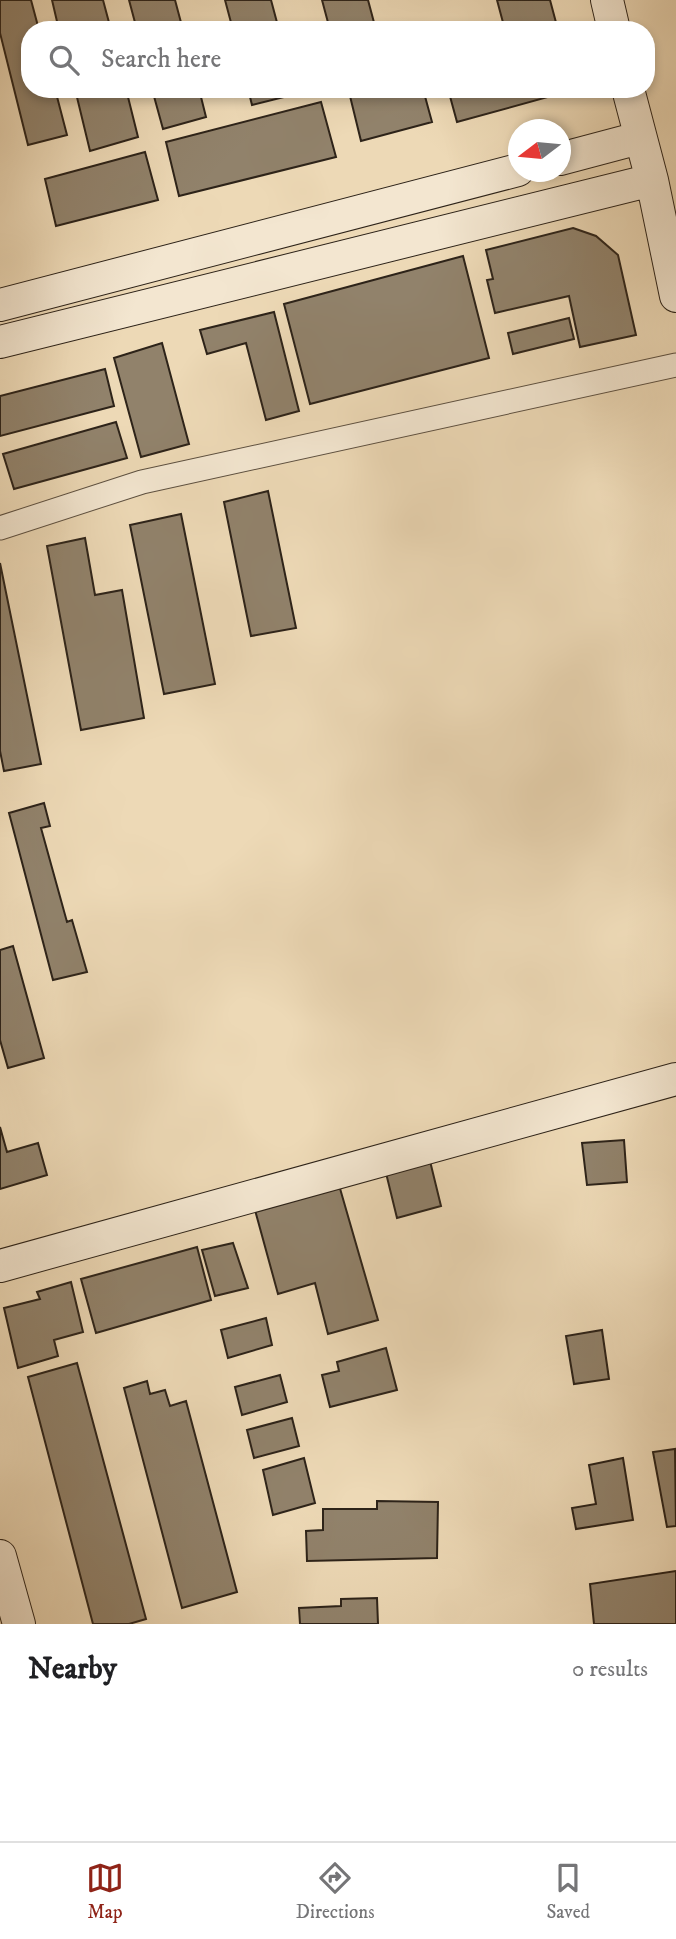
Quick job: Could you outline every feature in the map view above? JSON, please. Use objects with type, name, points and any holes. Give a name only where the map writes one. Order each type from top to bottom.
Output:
[{"type":"street","points":[[607,0],[612,21]]},
{"type":"street","points":[[630,98],[652,180],[676,296]]},
{"type":"street","points":[[571,156],[639,138]]},
{"type":"street","points":[[0,305],[508,173]]},
{"type":"street","points":[[0,342],[652,180]]},
{"type":"street","points":[[0,528],[142,482],[676,365]]},
{"type":"street","points":[[0,1266],[676,1079]]},
{"type":"street","points":[[0,1556],[19,1624]]},
{"type":"building","points":[[0,0],[31,0],[37,21],[21,21],[21,98],[57,98],[67,135],[28,145],[0,33]]},
{"type":"building","points":[[52,0],[103,0],[109,21],[57,21]]},
{"type":"building","points":[[129,0],[175,0],[181,21],[135,21]]},
{"type":"building","points":[[225,0],[271,0],[277,21],[231,21]]},
{"type":"building","points":[[322,0],[368,0],[374,21],[328,21]]},
{"type":"building","points":[[497,0],[550,0],[556,21],[503,21]]},
{"type":"building","points":[[77,98],[128,98],[138,137],[90,151]]},
{"type":"building","points":[[154,98],[201,98],[206,117],[163,129]]},
{"type":"building","points":[[250,98],[280,98],[252,105]]},
{"type":"building","points":[[350,98],[425,98],[432,122],[361,141]]},
{"type":"building","points":[[450,98],[544,98],[457,122]]},
{"type":"building","points":[[321,102],[336,157],[179,196],[166,142]]},
{"type":"building","points":[[145,152],[158,200],[56,226],[45,179]]},
{"type":"building","points":[[573,228],[596,236],[618,255],[636,335],[580,347],[569,296],[495,313],[487,280],[493,279],[486,250]]},
{"type":"building","points":[[463,256],[489,358],[310,404],[284,304]]},
{"type":"building","points":[[274,312],[299,411],[266,420],[246,343],[207,354],[200,330]]},
{"type":"building","points":[[569,318],[574,339],[513,354],[508,333]]},
{"type":"building","points":[[162,343],[189,444],[141,457],[114,358]]},
{"type":"building","points":[[105,369],[114,406],[0,436],[0,396]]},
{"type":"building","points":[[116,422],[127,458],[14,489],[3,454]]},
{"type":"building","points":[[268,491],[296,628],[251,636],[224,502]]},
{"type":"building","points":[[181,514],[215,684],[164,694],[130,525]]},
{"type":"building","points":[[85,538],[95,595],[122,590],[144,718],[81,730],[47,546]]},
{"type":"building","points":[[0,563],[41,764],[4,771],[0,751]]},
{"type":"building","points":[[44,803],[50,826],[41,828],[67,922],[72,920],[87,972],[53,980],[9,813]]},
{"type":"building","points":[[13,946],[44,1058],[8,1068],[0,1040],[0,950]]},
{"type":"building","points":[[0,1127],[7,1152],[38,1143],[47,1175],[0,1189]]},
{"type":"building","points":[[624,1140],[627,1182],[587,1185],[582,1143]]},
{"type":"building","points":[[430,1161],[441,1206],[397,1218],[386,1173]]},
{"type":"building","points":[[339,1185],[378,1320],[328,1334],[315,1283],[278,1294],[255,1210]]},
{"type":"building","points":[[233,1243],[248,1288],[215,1296],[202,1250]]},
{"type":"building","points":[[197,1247],[211,1300],[96,1333],[81,1279]]},
{"type":"building","points":[[71,1282],[83,1332],[54,1340],[58,1356],[18,1368],[4,1308],[40,1299],[37,1292]]},
{"type":"building","points":[[266,1318],[272,1345],[228,1358],[221,1330]]},
{"type":"building","points":[[602,1330],[609,1379],[574,1384],[566,1336]]},
{"type":"building","points":[[386,1348],[397,1390],[330,1407],[322,1375],[339,1371],[337,1362]]},
{"type":"building","points":[[77,1363],[146,1619],[129,1624],[93,1624],[28,1377]]},
{"type":"building","points":[[280,1375],[287,1402],[242,1415],[235,1387]]},
{"type":"building","points":[[147,1381],[150,1394],[165,1390],[170,1406],[186,1401],[237,1592],[182,1608],[124,1388]]},
{"type":"building","points":[[292,1418],[299,1446],[254,1458],[247,1430]]},
{"type":"building","points":[[675,1449],[676,1526],[667,1527],[653,1452]]},
{"type":"building","points":[[304,1458],[315,1503],[273,1515],[263,1470]]},
{"type":"building","points":[[623,1458],[633,1520],[576,1529],[572,1508],[596,1504],[589,1465]]},
{"type":"building","points":[[377,1501],[438,1502],[437,1558],[307,1561],[306,1531],[323,1530],[323,1509],[377,1509]]},
{"type":"building","points":[[676,1571],[676,1624],[594,1624],[590,1584]]},
{"type":"building","points":[[377,1598],[378,1624],[300,1624],[299,1608],[341,1606],[341,1599]]}]
